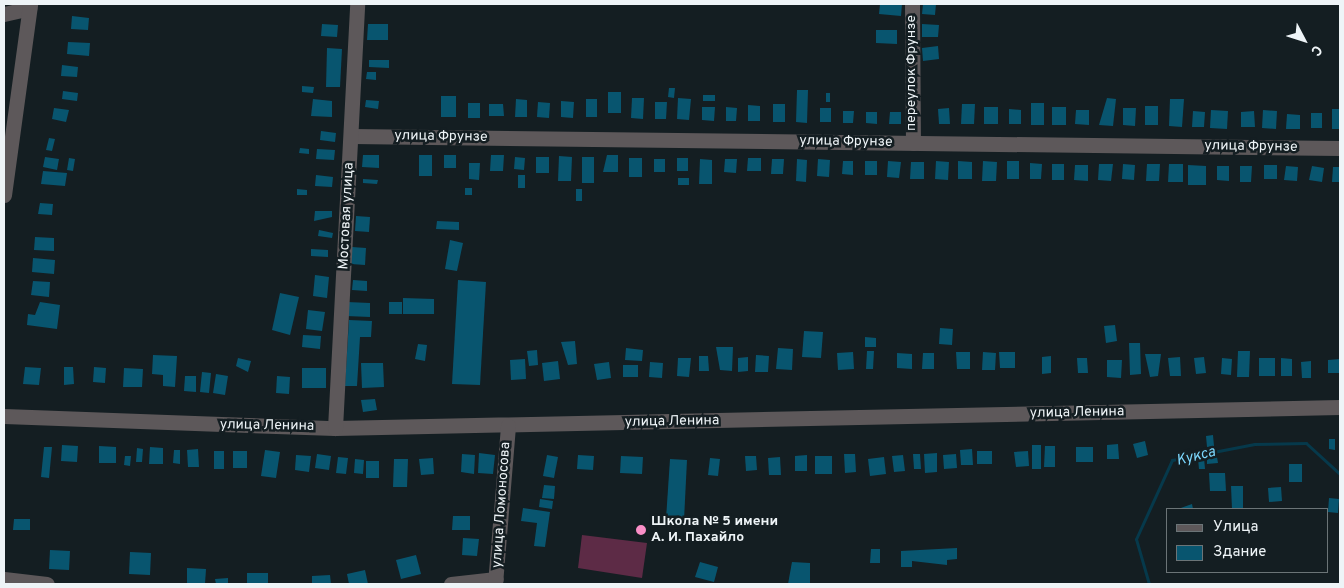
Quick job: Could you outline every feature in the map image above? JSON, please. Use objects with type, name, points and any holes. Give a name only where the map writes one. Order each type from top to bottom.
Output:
[{"type":"street","name":"Мостовая улица","points":[[335,428],[352,136],[356,4]]},
{"type":"street","name":"переулок Фрунзе","points":[[912,4],[913,143]]},
{"type":"street","points":[[4,14],[29,6],[4,195]]},
{"type":"street","name":"улица Фрунзе","points":[[352,136],[1340,148]]},
{"type":"street","name":"улица Ленина","points":[[4,416],[335,428],[508,426],[1340,407]]},
{"type":"street","name":"улица Ломоносова","points":[[495,582],[508,426]]},
{"type":"street","points":[[4,579],[47,584]]},
{"type":"street","points":[[451,584],[495,582]]},
{"type":"shaded area","points":[[582,535],[647,543],[642,578],[578,568]]},
{"type":"building","points":[[880,4],[902,4],[901,16],[879,14]]},
{"type":"building","points":[[923,4],[936,4],[935,15],[922,14]]},
{"type":"building","points":[[72,16],[89,18],[88,30],[71,29]]},
{"type":"building","points":[[322,24],[338,25],[337,37],[321,36]]},
{"type":"building","points":[[368,24],[388,24],[388,40],[367,40]]},
{"type":"building","points":[[922,24],[939,25],[938,37],[922,37]]},
{"type":"building","points":[[876,30],[897,30],[897,44],[876,43]]},
{"type":"building","points":[[68,42],[90,43],[89,56],[67,54]]},
{"type":"building","points":[[938,46],[939,59],[923,61],[922,48]]},
{"type":"building","points":[[327,48],[342,49],[340,87],[326,87]]},
{"type":"building","points":[[369,60],[389,60],[389,68],[369,67]]},
{"type":"building","points":[[62,65],[78,67],[77,77],[61,76]]},
{"type":"building","points":[[367,72],[376,72],[376,80],[366,79]]},
{"type":"building","points":[[302,86],[314,87],[313,93],[302,92]]},
{"type":"building","points":[[669,88],[675,88],[674,98],[668,97]]},
{"type":"building","points":[[797,90],[808,90],[807,123],[796,122]]},
{"type":"building","points":[[63,91],[78,93],[77,101],[62,99]]},
{"type":"building","points":[[608,92],[621,92],[621,113],[608,113]]},
{"type":"building","points":[[826,93],[830,93],[830,102],[826,102]]},
{"type":"building","points":[[703,95],[715,95],[715,101],[703,101]]},
{"type":"building","points":[[441,96],[456,96],[456,117],[441,117]]},
{"type":"building","points":[[632,98],[644,98],[643,119],[631,118]]},
{"type":"building","points":[[678,98],[691,99],[689,120],[677,119]]},
{"type":"building","points":[[1107,98],[1116,99],[1113,126],[1099,125]]},
{"type":"building","points":[[313,99],[332,101],[332,117],[311,116]]},
{"type":"building","points":[[516,99],[527,100],[527,117],[515,117]]},
{"type":"building","points":[[586,99],[597,99],[597,117],[586,117]]},
{"type":"building","points":[[1170,99],[1184,99],[1182,127],[1169,126]]},
{"type":"building","points":[[366,100],[379,101],[378,109],[365,107]]},
{"type":"building","points":[[561,101],[574,102],[573,118],[561,117]]},
{"type":"building","points":[[538,102],[550,103],[549,118],[537,117]]},
{"type":"building","points":[[655,102],[667,102],[666,119],[655,119]]},
{"type":"building","points":[[468,103],[480,103],[480,118],[468,118]]},
{"type":"building","points":[[1031,103],[1044,103],[1044,125],[1031,125]]},
{"type":"building","points":[[489,104],[503,104],[504,116],[489,116]]},
{"type":"building","points":[[773,104],[785,104],[785,122],[773,122]]},
{"type":"building","points":[[962,104],[975,104],[974,124],[961,124]]},
{"type":"building","points":[[748,105],[760,106],[760,121],[748,121]]},
{"type":"building","points":[[1145,106],[1158,106],[1158,125],[1145,125]]},
{"type":"building","points":[[702,107],[715,107],[714,121],[702,120]]},
{"type":"building","points":[[726,107],[737,108],[736,121],[726,121]]},
{"type":"building","points":[[984,107],[998,107],[998,124],[984,124]]},
{"type":"building","points":[[1052,107],[1066,107],[1066,125],[1052,125]]},
{"type":"building","points":[[54,108],[69,110],[66,122],[52,119]]},
{"type":"building","points":[[820,108],[831,108],[831,122],[820,122]]},
{"type":"building","points":[[949,108],[950,124],[939,124],[938,109]]},
{"type":"building","points":[[1123,108],[1136,108],[1135,126],[1123,125]]},
{"type":"building","points":[[1009,109],[1021,110],[1021,124],[1009,124]]},
{"type":"building","points":[[1332,109],[1340,109],[1340,129],[1332,129]]},
{"type":"building","points":[[1076,110],[1089,110],[1089,125],[1075,124]]},
{"type":"building","points":[[1211,110],[1228,111],[1227,129],[1210,128]]},
{"type":"building","points":[[1263,110],[1277,111],[1276,129],[1262,128]]},
{"type":"building","points":[[843,111],[854,111],[853,123],[843,123]]},
{"type":"building","points":[[1193,111],[1205,112],[1204,127],[1192,127]]},
{"type":"building","points":[[1254,111],[1255,127],[1241,127],[1241,112]]},
{"type":"building","points":[[866,112],[877,112],[877,124],[866,123]]},
{"type":"building","points":[[890,112],[901,112],[901,124],[889,124]]},
{"type":"building","points":[[1311,113],[1322,113],[1322,128],[1311,128]]},
{"type":"building","points":[[1287,114],[1300,115],[1300,129],[1286,129]]},
{"type":"building","points":[[321,131],[336,133],[335,142],[320,140]]},
{"type":"building","points":[[49,138],[55,139],[52,151],[46,150]]},
{"type":"building","points":[[300,148],[309,149],[309,154],[299,153]]},
{"type":"building","points":[[317,149],[335,150],[334,160],[316,159]]},
{"type":"building","points":[[363,155],[379,155],[379,168],[362,167]]},
{"type":"building","points":[[419,155],[432,155],[432,176],[419,176]]},
{"type":"building","points":[[444,155],[456,155],[456,168],[444,168]]},
{"type":"building","points":[[491,155],[504,155],[503,171],[490,171]]},
{"type":"building","points":[[607,155],[618,155],[618,172],[603,172]]},
{"type":"building","points":[[559,156],[572,157],[571,181],[558,181]]},
{"type":"building","points":[[45,157],[59,159],[57,170],[43,167]]},
{"type":"building","points":[[515,157],[525,158],[524,170],[514,169]]},
{"type":"building","points":[[536,157],[549,157],[549,173],[536,173]]},
{"type":"building","points":[[582,157],[594,157],[594,183],[582,183]]},
{"type":"building","points":[[69,158],[75,159],[73,171],[67,170]]},
{"type":"building","points":[[629,158],[642,158],[642,177],[629,177]]},
{"type":"building","points":[[677,158],[688,158],[688,171],[677,171]]},
{"type":"building","points":[[748,158],[761,158],[761,171],[747,171]]},
{"type":"building","points":[[654,159],[665,159],[665,172],[654,172]]},
{"type":"building","points":[[700,159],[712,160],[712,184],[699,184]]},
{"type":"building","points":[[725,159],[737,159],[736,173],[724,172]]},
{"type":"building","points":[[772,159],[784,159],[783,174],[771,174]]},
{"type":"building","points":[[797,159],[807,160],[806,182],[796,181]]},
{"type":"building","points":[[818,159],[830,160],[829,177],[817,176]]},
{"type":"building","points":[[843,161],[853,161],[853,175],[842,174]]},
{"type":"building","points":[[865,161],[877,161],[877,175],[865,175]]},
{"type":"building","points":[[888,161],[901,162],[899,178],[887,177]]},
{"type":"building","points":[[936,161],[949,162],[948,180],[935,179]]},
{"type":"building","points":[[958,161],[972,162],[972,179],[958,179]]},
{"type":"building","points":[[983,161],[997,162],[996,181],[982,181]]},
{"type":"building","points":[[1007,161],[1019,161],[1019,179],[1007,179]]},
{"type":"building","points":[[911,162],[924,162],[924,179],[910,179]]},
{"type":"building","points":[[469,163],[480,163],[479,180],[469,179]]},
{"type":"building","points":[[1030,163],[1042,164],[1041,179],[1030,179]]},
{"type":"building","points":[[1052,164],[1064,164],[1064,180],[1052,180]]},
{"type":"building","points":[[1099,164],[1113,164],[1111,181],[1098,180]]},
{"type":"building","points":[[1123,164],[1135,165],[1134,180],[1122,179]]},
{"type":"building","points":[[1147,164],[1160,164],[1159,181],[1146,181]]},
{"type":"building","points":[[1169,164],[1183,164],[1183,182],[1168,182]]},
{"type":"building","points":[[1075,165],[1088,165],[1088,181],[1074,180]]},
{"type":"building","points":[[1188,165],[1206,166],[1206,185],[1188,185]]},
{"type":"building","points":[[1264,165],[1277,165],[1277,179],[1264,179]]},
{"type":"building","points":[[1217,166],[1229,166],[1229,181],[1217,180]]},
{"type":"building","points":[[1240,166],[1252,166],[1251,182],[1240,182]]},
{"type":"building","points":[[1286,166],[1298,167],[1297,181],[1284,180]]},
{"type":"building","points":[[1312,166],[1324,168],[1322,182],[1309,180]]},
{"type":"building","points":[[1333,167],[1340,167],[1340,182],[1332,182]]},
{"type":"building","points":[[43,171],[67,173],[65,186],[41,184]]},
{"type":"building","points":[[316,175],[333,177],[332,187],[315,186]]},
{"type":"building","points":[[518,175],[525,175],[525,188],[518,188]]},
{"type":"building","points":[[678,178],[689,178],[689,185],[678,185]]},
{"type":"building","points":[[363,179],[378,180],[377,184],[363,183]]},
{"type":"building","points":[[465,188],[472,188],[472,195],[465,195]]},
{"type":"building","points":[[297,189],[307,190],[307,195],[297,195]]},
{"type":"building","points":[[576,189],[582,189],[582,201],[576,201]]},
{"type":"building","points":[[40,203],[53,204],[52,215],[38,214]]},
{"type":"building","points":[[315,211],[332,211],[332,217],[314,221]]},
{"type":"building","points":[[356,216],[370,217],[369,232],[355,231]]},
{"type":"building","points":[[437,221],[459,222],[459,230],[436,229]]},
{"type":"building","points":[[319,230],[333,233],[332,238],[318,236]]},
{"type":"building","points":[[35,237],[54,238],[54,251],[34,250]]},
{"type":"building","points":[[450,240],[463,243],[457,271],[445,269]]},
{"type":"building","points":[[352,247],[366,248],[365,265],[351,264]]},
{"type":"building","points":[[311,249],[328,250],[328,257],[311,256]]},
{"type":"building","points":[[33,258],[55,260],[54,274],[32,272]]},
{"type":"building","points":[[315,275],[329,277],[327,298],[313,296]]},
{"type":"building","points":[[353,280],[367,281],[367,291],[352,290]]},
{"type":"building","points":[[458,280],[486,282],[480,385],[452,384]]},
{"type":"building","points":[[33,281],[50,282],[49,297],[31,295]]},
{"type":"building","points":[[280,293],[299,297],[290,335],[272,330]]},
{"type":"building","points":[[403,298],[434,299],[434,314],[403,314]]},
{"type":"building","points":[[40,302],[60,305],[57,329],[27,325],[28,314],[35,315]]},
{"type":"building","points":[[347,302],[370,303],[370,317],[346,316]]},
{"type":"building","points":[[389,302],[402,302],[402,314],[389,314]]},
{"type":"building","points":[[308,310],[325,312],[322,331],[306,329]]},
{"type":"building","points":[[349,320],[372,321],[371,337],[360,337],[357,386],[345,386]]},
{"type":"building","points":[[1115,325],[1117,341],[1106,343],[1104,326]]},
{"type":"building","points":[[940,328],[953,329],[952,345],[939,344]]},
{"type":"building","points":[[804,331],[823,332],[821,358],[802,357]]},
{"type":"building","points":[[303,335],[321,336],[320,349],[302,347]]},
{"type":"building","points":[[865,337],[876,338],[876,347],[865,347]]},
{"type":"building","points":[[575,341],[577,364],[568,365],[561,342]]},
{"type":"building","points":[[1129,343],[1140,343],[1141,374],[1130,375]]},
{"type":"building","points":[[418,344],[427,345],[425,361],[415,359]]},
{"type":"building","points":[[716,347],[733,347],[732,371],[720,370]]},
{"type":"building","points":[[626,348],[643,350],[642,361],[625,360]]},
{"type":"building","points":[[778,348],[793,349],[792,370],[776,369]]},
{"type":"building","points":[[537,350],[538,365],[529,366],[527,351]]},
{"type":"building","points":[[867,351],[874,351],[873,369],[866,369]]},
{"type":"building","points":[[1238,351],[1250,351],[1249,377],[1237,377]]},
{"type":"building","points":[[853,352],[854,369],[838,370],[837,353]]},
{"type":"building","points":[[956,352],[970,352],[970,369],[957,369]]},
{"type":"building","points":[[983,352],[996,353],[995,370],[982,370]]},
{"type":"building","points":[[999,352],[1015,352],[1015,368],[1000,368]]},
{"type":"building","points":[[897,353],[912,354],[912,369],[897,368]]},
{"type":"building","points":[[923,353],[934,353],[934,369],[922,369]]},
{"type":"building","points":[[1145,354],[1161,354],[1158,376],[1150,377]]},
{"type":"building","points":[[153,355],[177,356],[175,387],[163,386],[163,375],[152,374]]},
{"type":"building","points":[[756,355],[769,356],[768,372],[755,372]]},
{"type":"building","points":[[699,356],[708,356],[709,371],[699,371]]},
{"type":"building","points":[[1051,356],[1051,373],[1042,374],[1042,357]]},
{"type":"building","points":[[748,357],[748,371],[738,372],[738,358]]},
{"type":"building","points":[[1180,357],[1181,376],[1170,376],[1168,358]]},
{"type":"building","points":[[1204,357],[1206,373],[1196,374],[1194,358]]},
{"type":"building","points":[[238,358],[251,361],[248,372],[236,366]]},
{"type":"building","points":[[678,358],[691,358],[689,377],[677,376]]},
{"type":"building","points":[[1077,358],[1087,358],[1088,373],[1078,373]]},
{"type":"building","points":[[1222,358],[1232,359],[1231,375],[1221,374]]},
{"type":"building","points":[[1259,358],[1275,358],[1275,376],[1259,376]]},
{"type":"building","points":[[1281,358],[1292,359],[1292,376],[1281,376]]},
{"type":"building","points":[[525,359],[526,379],[511,380],[510,360]]},
{"type":"building","points":[[1340,359],[1340,373],[1328,373],[1328,360]]},
{"type":"building","points":[[1107,360],[1122,360],[1121,378],[1107,377]]},
{"type":"building","points":[[558,361],[560,379],[544,381],[542,363]]},
{"type":"building","points":[[1311,361],[1311,378],[1302,378],[1301,362]]},
{"type":"building","points":[[609,362],[611,378],[597,380],[594,364]]},
{"type":"building","points":[[650,362],[663,363],[662,378],[649,377]]},
{"type":"building","points":[[361,363],[383,363],[384,387],[362,388]]},
{"type":"building","points":[[623,365],[638,365],[638,377],[623,377]]},
{"type":"building","points":[[25,367],[41,368],[39,385],[23,384]]},
{"type":"building","points":[[64,367],[73,367],[74,384],[64,385]]},
{"type":"building","points":[[94,367],[106,368],[105,383],[93,382]]},
{"type":"building","points":[[124,368],[143,369],[142,387],[123,387]]},
{"type":"building","points":[[302,368],[326,368],[326,388],[302,388]]},
{"type":"building","points":[[202,372],[211,373],[209,393],[200,392]]},
{"type":"building","points":[[216,374],[228,376],[225,395],[213,393]]},
{"type":"building","points":[[185,376],[196,376],[196,392],[184,391]]},
{"type":"building","points":[[277,376],[290,377],[289,394],[276,393]]},
{"type":"building","points":[[375,399],[377,410],[363,412],[361,400]]},
{"type":"building","points":[[1213,435],[1214,446],[1207,447],[1206,436]]},
{"type":"building","points":[[1329,439],[1335,439],[1335,450],[1329,449]]},
{"type":"building","points":[[1145,441],[1148,455],[1137,458],[1133,444]]},
{"type":"building","points":[[1118,444],[1119,459],[1107,459],[1107,445]]},
{"type":"building","points":[[62,445],[78,446],[77,462],[61,461]]},
{"type":"building","points":[[1032,445],[1041,445],[1041,469],[1032,469]]},
{"type":"building","points":[[99,446],[116,447],[116,463],[99,463]]},
{"type":"building","points":[[1045,446],[1055,446],[1055,467],[1044,467]]},
{"type":"building","points":[[44,447],[52,447],[49,478],[41,477]]},
{"type":"building","points":[[150,447],[163,448],[163,464],[149,464]]},
{"type":"building","points":[[1076,447],[1093,447],[1093,462],[1076,462]]},
{"type":"building","points":[[137,448],[143,449],[142,462],[136,462]]},
{"type":"building","points":[[198,449],[199,467],[188,467],[187,450]]},
{"type":"building","points":[[972,449],[973,465],[961,465],[960,450]]},
{"type":"building","points":[[174,450],[180,450],[180,464],[173,463]]},
{"type":"building","points":[[265,450],[280,452],[276,478],[261,476]]},
{"type":"building","points":[[214,451],[224,451],[224,469],[214,469]]},
{"type":"building","points":[[233,451],[247,451],[247,468],[233,468]]},
{"type":"building","points":[[977,451],[992,451],[992,464],[977,464]]},
{"type":"building","points":[[1028,451],[1029,466],[1016,467],[1014,452]]},
{"type":"building","points":[[479,453],[495,455],[493,474],[478,473]]},
{"type":"building","points":[[937,453],[937,472],[925,473],[924,454]]},
{"type":"building","points":[[317,454],[331,456],[329,470],[315,468]]},
{"type":"building","points":[[462,454],[475,455],[474,474],[461,472]]},
{"type":"building","points":[[844,454],[855,454],[856,472],[845,473]]},
{"type":"building","points":[[913,454],[920,454],[921,469],[914,469]]},
{"type":"building","points":[[956,454],[957,468],[944,469],[943,455]]},
{"type":"building","points":[[296,455],[311,456],[309,472],[295,470]]},
{"type":"building","points":[[547,455],[558,457],[554,478],[543,476]]},
{"type":"building","points":[[578,455],[594,456],[593,470],[577,469]]},
{"type":"building","points":[[807,455],[807,471],[795,471],[795,456]]},
{"type":"building","points":[[903,455],[905,471],[894,472],[892,456]]},
{"type":"building","points":[[125,456],[131,456],[130,466],[124,465]]},
{"type":"building","points":[[621,456],[643,457],[642,474],[620,473]]},
{"type":"building","points":[[745,456],[756,456],[757,470],[746,471]]},
{"type":"building","points":[[815,456],[832,456],[832,474],[815,474]]},
{"type":"building","points":[[338,457],[348,458],[346,474],[336,473]]},
{"type":"building","points":[[780,457],[781,475],[769,475],[768,458]]},
{"type":"building","points":[[884,457],[886,474],[870,476],[868,459]]},
{"type":"building","points":[[1217,457],[1218,463],[1207,464],[1207,458]]},
{"type":"building","points":[[433,458],[434,474],[421,475],[419,459]]},
{"type":"building","points":[[710,458],[720,459],[718,476],[708,475]]},
{"type":"building","points":[[1204,458],[1205,469],[1199,469],[1198,459]]},
{"type":"building","points":[[355,459],[364,460],[363,474],[354,473]]},
{"type":"building","points":[[394,459],[408,459],[407,487],[393,487]]},
{"type":"building","points":[[670,459],[687,460],[684,520],[666,519]]},
{"type":"building","points":[[366,461],[379,461],[379,478],[366,478]]},
{"type":"building","points":[[1289,464],[1302,464],[1302,482],[1289,482]]},
{"type":"building","points":[[1209,473],[1225,473],[1226,491],[1210,491]]},
{"type":"building","points":[[544,485],[555,486],[554,499],[542,498]]},
{"type":"building","points":[[1231,486],[1243,486],[1243,508],[1232,508]]},
{"type":"building","points":[[1281,487],[1282,501],[1269,502],[1268,488]]},
{"type":"building","points":[[1329,498],[1339,499],[1338,513],[1329,512]]},
{"type":"building","points":[[540,499],[553,501],[552,509],[539,507]]},
{"type":"building","points":[[1192,504],[1193,508],[1181,508]]},
{"type":"building","points":[[523,508],[550,512],[545,547],[534,546],[537,523],[521,521]]},
{"type":"building","points":[[453,516],[470,516],[470,530],[452,530]]},
{"type":"building","points":[[14,519],[30,519],[30,530],[13,530]]},
{"type":"building","points":[[463,538],[479,539],[477,556],[462,555]]},
{"type":"building","points":[[957,548],[957,559],[947,560],[947,565],[912,561],[912,567],[901,567],[901,551]]},
{"type":"building","points":[[871,549],[880,549],[880,563],[870,563]]},
{"type":"building","points":[[50,550],[70,551],[69,570],[49,569]]},
{"type":"building","points":[[130,552],[151,553],[150,575],[129,574]]},
{"type":"building","points":[[416,555],[421,574],[401,579],[396,560]]},
{"type":"building","points":[[700,562],[718,567],[714,582],[695,577]]},
{"type":"building","points":[[792,562],[810,563],[810,584],[788,584]]},
{"type":"building","points":[[187,568],[206,569],[205,584],[187,584]]},
{"type":"building","points":[[365,570],[368,584],[349,584],[347,574]]},
{"type":"building","points":[[247,573],[268,573],[268,584],[247,584]]},
{"type":"building","points":[[330,575],[331,584],[312,584],[312,576]]},
{"type":"building","points":[[228,578],[228,584],[216,584],[215,579]]},
{"type":"waterway","name":"Кукса","points":[[1149,584],[1136,539],[1172,460],[1254,444],[1306,443],[1340,474]]},
{"type":"place","name":"Школа № 5 имени А. И. Пахайло","points":[[641,530]]}]
